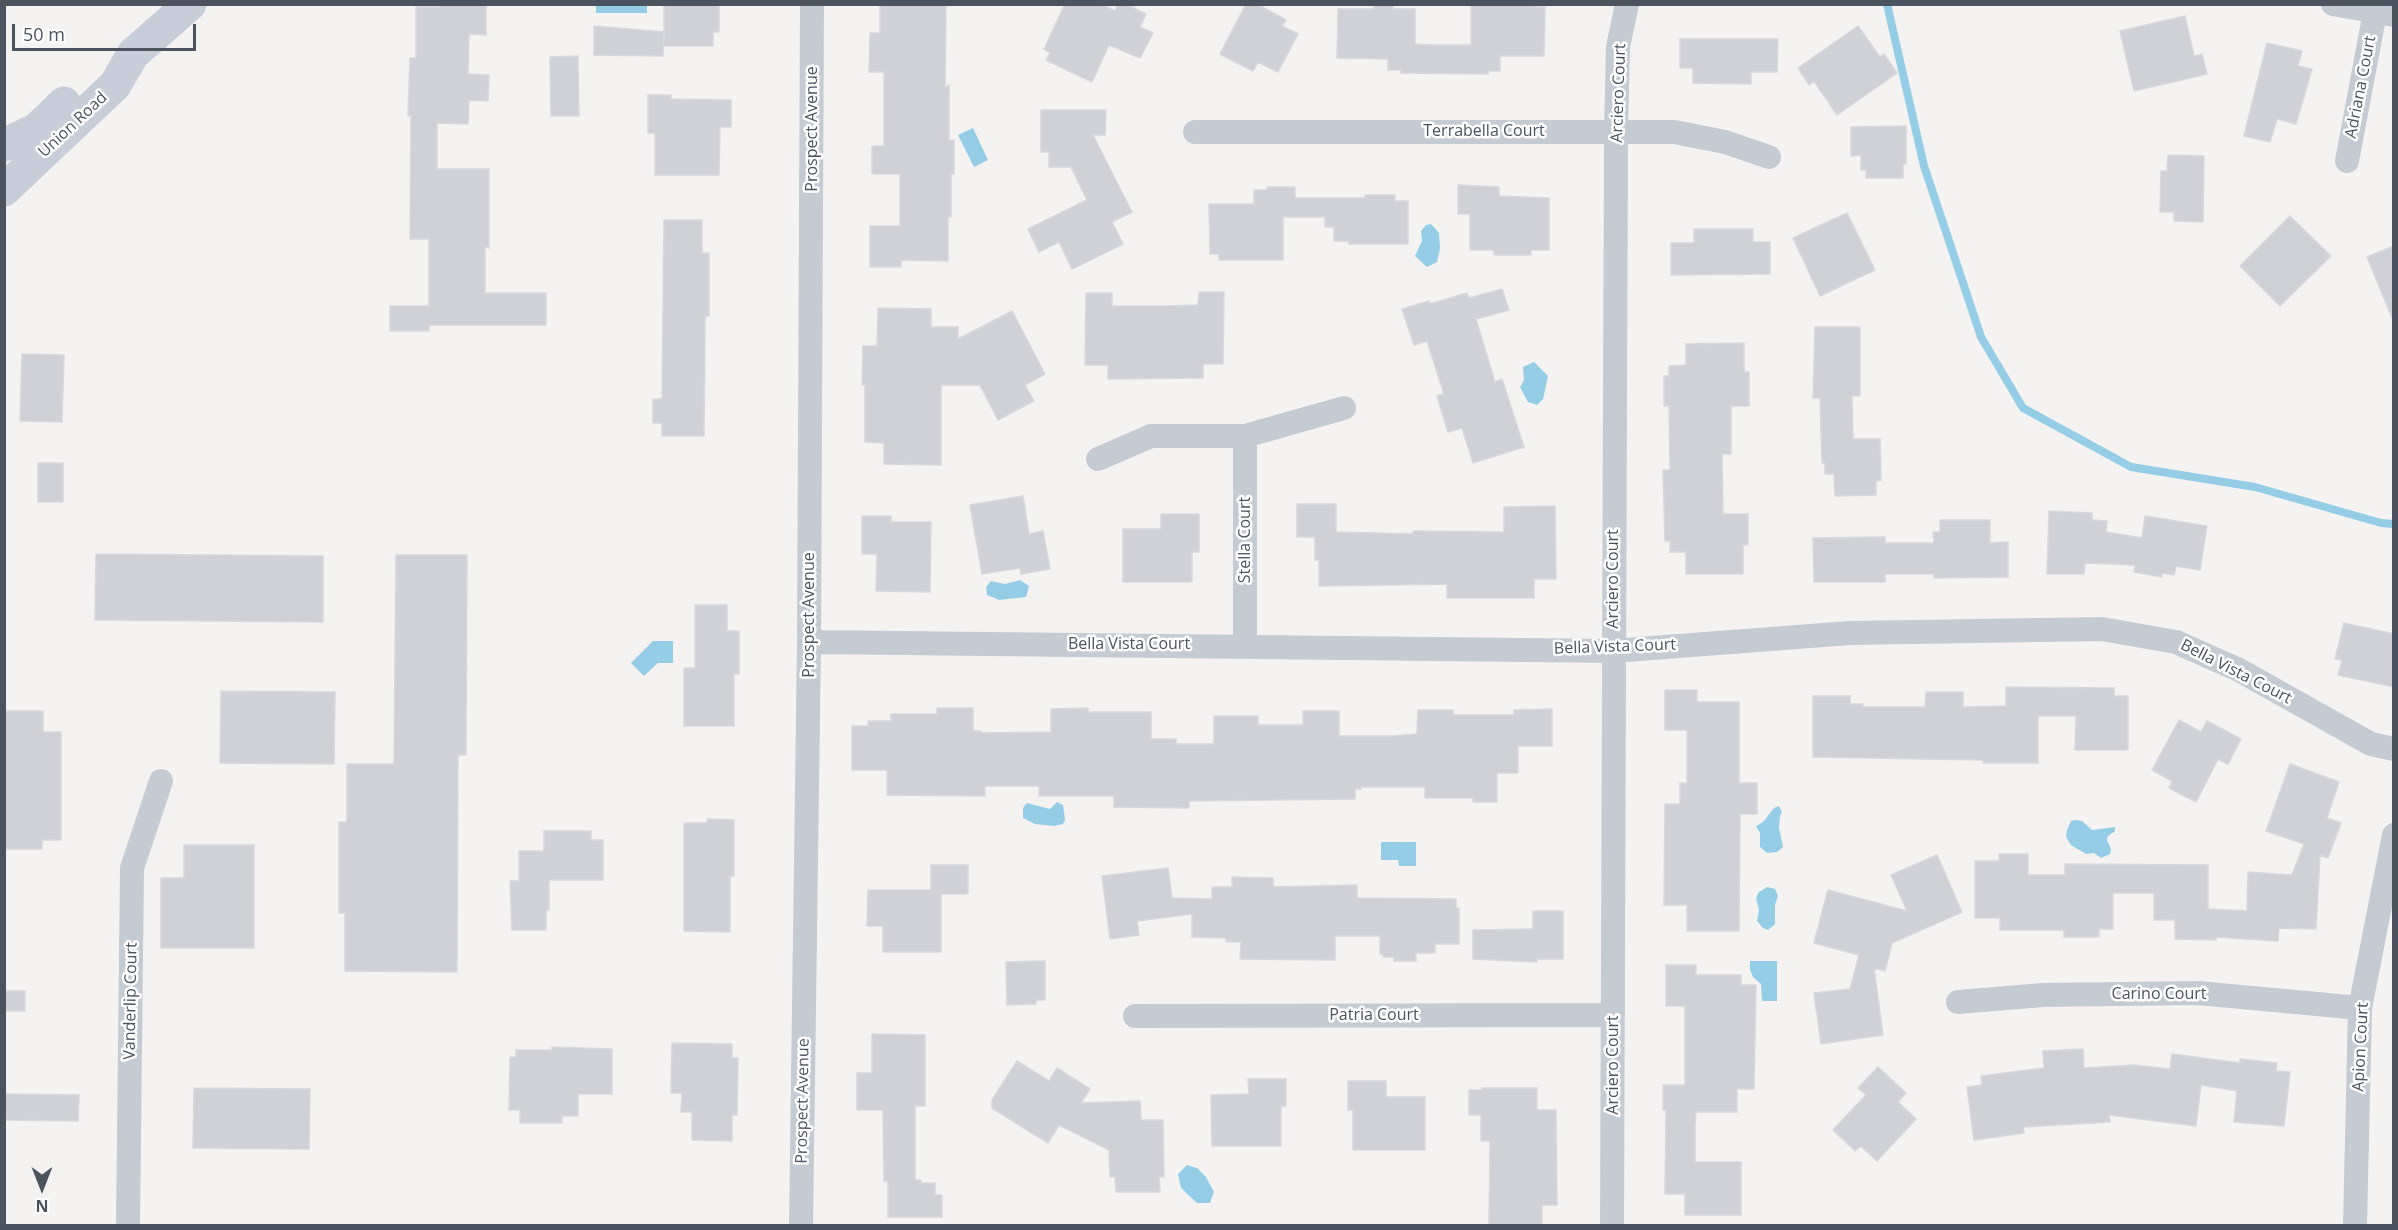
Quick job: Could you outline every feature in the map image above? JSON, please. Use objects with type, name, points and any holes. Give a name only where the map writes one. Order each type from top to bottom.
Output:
[{"type":"main road","name":"Union Road","points":[[4,189],[115,85],[133,54],[190,4]]},
{"type":"main road","name":"Union Road","points":[[4,145],[37,129],[107,63],[133,54]]},
{"type":"street","name":"Prospect Avenue","points":[[801,1226],[809,642],[813,4]]},
{"type":"street","name":"Arciero Court","points":[[1612,1226],[1613,651],[1618,47],[1627,4]]},
{"type":"street","points":[[2333,4],[2384,14]]},
{"type":"street","name":"Adriana Court","points":[[2347,161],[2384,14]]},
{"type":"street","name":"Terrabella Court","points":[[1195,132],[1674,132],[1725,142],[1769,157]]},
{"type":"street","points":[[1098,459],[1151,436],[1245,436],[1344,408]]},
{"type":"street","name":"Stella Court","points":[[1245,436],[1245,645]]},
{"type":"street","name":"Bella Vista Court","points":[[809,642],[1245,645],[1613,651],[1850,633],[2102,629],[2176,642],[2239,670],[2371,744],[2394,749]]},
{"type":"street","name":"Vanderlip Court","points":[[128,1226],[132,868],[160,781]]},
{"type":"street","name":"Apion Court","points":[[2355,1226],[2360,1008],[2394,835]]},
{"type":"street","name":"Carino Court","points":[[1958,1002],[2043,995],[2198,993],[2360,1008]]},
{"type":"street","name":"Patria Court","points":[[1135,1016],[1613,1015]]},
{"type":"water","points":[[596,5],[647,5],[647,13],[596,13]]},
{"type":"water","points":[[973,128],[988,160],[974,167],[958,135]]},
{"type":"water","points":[[1431,224],[1439,233],[1440,249],[1437,262],[1427,267],[1415,256],[1422,241],[1421,231],[1426,225]]},
{"type":"water","points":[[1534,362],[1548,376],[1543,399],[1537,405],[1528,402],[1520,387],[1524,380],[1523,367]]},
{"type":"water","points":[[1020,580],[1029,586],[1026,597],[999,600],[987,595],[986,587],[991,581],[1005,584]]},
{"type":"water","points":[[653,641],[673,641],[673,663],[658,663],[644,676],[631,663]]},
{"type":"water","points":[[1057,802],[1063,805],[1065,820],[1063,824],[1054,826],[1035,824],[1023,818],[1023,808],[1027,803],[1050,809]]},
{"type":"water","points":[[1779,806],[1782,812],[1779,828],[1783,847],[1777,852],[1767,853],[1760,847],[1760,833],[1756,826]]},
{"type":"water","points":[[2071,821],[2082,821],[2092,830],[2115,827],[2115,831],[2108,836],[2107,840],[2111,849],[2110,854],[2101,858],[2094,853],[2086,854],[2071,845],[2066,837],[2067,830]]},
{"type":"water","points":[[1381,842],[1416,842],[1416,866],[1399,866],[1398,860],[1381,860]]},
{"type":"water","points":[[1767,887],[1775,889],[1778,896],[1775,905],[1775,924],[1768,930],[1757,921],[1759,910],[1756,898],[1759,892]]},
{"type":"water","points":[[1750,961],[1777,961],[1777,1001],[1762,1001],[1761,984],[1753,977]]},
{"type":"water","points":[[1187,1165],[1197,1168],[1206,1177],[1214,1192],[1210,1203],[1197,1203],[1181,1188],[1178,1174]]},
{"type":"building","points":[[439,4],[486,4],[486,35],[469,34],[468,74],[489,75],[488,101],[469,100],[468,124],[437,123],[437,169],[489,169],[489,248],[485,247],[485,293],[546,293],[546,325],[429,325],[429,331],[390,331],[390,306],[429,306],[429,239],[410,239],[411,116],[408,116],[410,58],[416,58],[416,7],[439,7]]},
{"type":"building","points":[[664,4],[719,4],[719,32],[713,32],[713,46],[664,46]]},
{"type":"building","points":[[880,4],[946,4],[945,89],[949,85],[949,140],[954,140],[951,217],[948,217],[948,261],[901,260],[901,267],[870,267],[870,226],[900,226],[900,174],[872,174],[872,146],[884,146],[884,72],[869,72],[870,33],[880,33]]},
{"type":"building","points":[[1065,4],[1101,4],[1115,11],[1118,4],[1126,4],[1146,14],[1140,27],[1153,33],[1140,58],[1109,45],[1092,82],[1046,60],[1050,53],[1044,49]]},
{"type":"building","points":[[1246,4],[1257,4],[1286,20],[1282,26],[1298,34],[1278,72],[1258,62],[1253,71],[1220,54]]},
{"type":"building","points":[[1374,4],[1393,4],[1393,9],[1415,9],[1415,44],[1471,45],[1471,4],[1536,4],[1536,7],[1545,7],[1544,56],[1500,56],[1500,71],[1488,71],[1488,74],[1401,73],[1401,70],[1388,70],[1388,59],[1337,58],[1338,9],[1374,9]]},
{"type":"building","points":[[2185,16],[2194,56],[2202,54],[2207,74],[2134,91],[2120,31]]},
{"type":"building","points":[[594,26],[664,32],[663,56],[594,55]]},
{"type":"building","points":[[1858,26],[1880,57],[1884,54],[1897,73],[1837,115],[1814,81],[1809,85],[1798,68]]},
{"type":"building","points":[[1680,39],[1778,39],[1777,72],[1751,72],[1751,84],[1693,83],[1693,68],[1680,68]]},
{"type":"building","points":[[2267,43],[2302,51],[2298,66],[2312,69],[2296,124],[2277,119],[2270,142],[2244,136]]},
{"type":"building","points":[[578,56],[579,116],[551,116],[550,57]]},
{"type":"building","points":[[648,95],[671,95],[671,99],[731,100],[731,127],[720,127],[719,175],[655,175],[655,133],[648,133]]},
{"type":"building","points":[[1041,110],[1106,110],[1105,135],[1093,135],[1132,212],[1112,222],[1123,244],[1072,269],[1059,242],[1039,252],[1028,229],[1087,200],[1071,167],[1049,167],[1049,152],[1041,152]]},
{"type":"building","points":[[1906,126],[1906,164],[1903,164],[1903,178],[1866,178],[1866,170],[1861,170],[1861,155],[1851,156],[1851,127]]},
{"type":"building","points":[[2168,155],[2204,156],[2203,222],[2174,221],[2174,212],[2160,212],[2161,171],[2167,171]]},
{"type":"building","points":[[1458,185],[1499,187],[1499,196],[1549,198],[1549,250],[1531,250],[1531,255],[1494,255],[1494,250],[1470,250],[1470,214],[1458,214]]},
{"type":"building","points":[[1267,187],[1295,187],[1295,198],[1365,198],[1365,195],[1395,195],[1395,201],[1408,201],[1408,244],[1349,244],[1349,241],[1334,241],[1334,227],[1325,227],[1325,217],[1283,217],[1283,260],[1219,260],[1219,254],[1210,254],[1209,204],[1254,204],[1254,190],[1267,190]]},
{"type":"building","points":[[1847,213],[1875,270],[1820,296],[1793,238]]},
{"type":"building","points":[[2290,216],[2331,256],[2280,306],[2240,266]]},
{"type":"building","points":[[664,220],[702,220],[702,253],[709,253],[709,316],[705,316],[704,436],[662,436],[662,423],[653,423],[653,399],[662,399]]},
{"type":"building","points":[[1694,229],[1753,229],[1753,242],[1770,242],[1770,274],[1671,275],[1671,243],[1694,243]]},
{"type":"building","points":[[2394,246],[2394,320],[2393,320],[2367,257]]},
{"type":"building","points":[[1502,289],[1509,310],[1476,319],[1495,382],[1502,379],[1524,447],[1473,463],[1462,428],[1448,432],[1437,396],[1444,394],[1427,341],[1414,345],[1402,309],[1429,301],[1430,304],[1467,293],[1469,298]]},
{"type":"building","points":[[1199,292],[1224,292],[1223,364],[1203,364],[1203,378],[1108,379],[1108,365],[1085,365],[1086,293],[1112,293],[1112,306],[1166,306],[1198,305]]},
{"type":"building","points":[[878,308],[931,309],[931,327],[958,327],[958,339],[1012,311],[1045,374],[1025,385],[1034,401],[998,420],[980,385],[941,385],[941,465],[884,464],[884,443],[865,442],[865,385],[862,385],[863,346],[877,346]]},
{"type":"building","points":[[1815,327],[1860,327],[1860,396],[1852,396],[1853,439],[1880,439],[1881,480],[1876,481],[1876,495],[1835,496],[1834,474],[1825,474],[1825,463],[1822,463],[1820,398],[1813,398]]},
{"type":"building","points":[[1744,343],[1744,372],[1749,372],[1749,406],[1731,406],[1731,454],[1722,454],[1723,514],[1748,514],[1748,545],[1743,545],[1743,574],[1686,574],[1686,552],[1670,552],[1670,541],[1665,541],[1663,470],[1670,470],[1669,406],[1664,406],[1664,376],[1669,376],[1669,366],[1686,365],[1686,344]]},
{"type":"building","points":[[22,354],[64,355],[62,422],[20,421]]},
{"type":"building","points":[[38,463],[63,463],[63,502],[38,502]]},
{"type":"building","points":[[1023,496],[1029,534],[1043,531],[1050,569],[1021,574],[1020,568],[982,574],[970,505]]},
{"type":"building","points":[[1297,504],[1336,504],[1336,532],[1413,534],[1413,531],[1504,532],[1504,507],[1555,506],[1556,579],[1534,579],[1534,598],[1447,598],[1447,584],[1319,586],[1319,560],[1315,560],[1315,537],[1297,537]]},
{"type":"building","points":[[2049,511],[2092,513],[2092,520],[2107,521],[2106,532],[2142,538],[2145,516],[2207,526],[2200,570],[2176,566],[2174,575],[2162,573],[2162,577],[2134,572],[2135,565],[2085,563],[2084,574],[2047,574]]},
{"type":"building","points":[[1161,514],[1199,514],[1199,552],[1192,552],[1192,582],[1123,582],[1123,529],[1161,529]]},
{"type":"building","points":[[862,516],[891,516],[891,522],[931,522],[930,592],[876,591],[877,554],[862,554]]},
{"type":"building","points":[[1940,520],[1990,520],[1990,543],[2008,542],[2008,577],[1934,578],[1934,574],[1885,574],[1885,582],[1814,582],[1813,538],[1885,537],[1885,543],[1934,543],[1933,532],[1940,532]]},
{"type":"building","points":[[96,554],[323,556],[323,622],[95,620]]},
{"type":"building","points":[[396,555],[467,555],[466,755],[458,755],[457,972],[345,971],[345,913],[339,913],[339,822],[347,822],[347,764],[394,764]]},
{"type":"building","points":[[695,605],[727,605],[727,631],[739,631],[739,674],[734,674],[734,726],[684,726],[684,668],[695,668]]},
{"type":"building","points":[[2344,623],[2394,634],[2394,687],[2338,675],[2342,660],[2335,659]]},
{"type":"building","points":[[2006,687],[2114,688],[2114,696],[2128,696],[2128,750],[2075,750],[2076,716],[2038,716],[2038,763],[1813,757],[1813,696],[1850,696],[1850,704],[1863,704],[1863,707],[1925,707],[1926,692],[1963,692],[1963,707],[2006,706]]},
{"type":"building","points":[[1665,690],[1697,690],[1697,702],[1739,702],[1739,783],[1757,783],[1757,814],[1740,814],[1739,931],[1687,931],[1687,905],[1664,905],[1665,804],[1680,804],[1680,783],[1687,783],[1687,730],[1665,730]]},
{"type":"building","points":[[221,691],[335,692],[334,764],[220,763]]},
{"type":"building","points":[[937,708],[973,708],[973,731],[981,731],[981,733],[1051,732],[1051,709],[1088,708],[1088,712],[1151,712],[1151,739],[1176,739],[1176,744],[1214,744],[1214,716],[1258,716],[1258,725],[1303,725],[1303,711],[1339,711],[1339,736],[1394,736],[1417,734],[1418,710],[1453,710],[1453,715],[1514,715],[1514,710],[1552,709],[1552,746],[1518,746],[1518,773],[1497,773],[1497,802],[1473,802],[1473,798],[1425,798],[1425,787],[1361,787],[1361,789],[1355,789],[1355,799],[1189,801],[1189,808],[1114,807],[1114,796],[1039,796],[1039,786],[985,786],[985,796],[887,795],[887,770],[852,770],[852,726],[868,726],[868,721],[891,721],[891,714],[937,714]]},
{"type":"building","points":[[4,711],[43,711],[43,732],[61,732],[61,840],[42,840],[42,849],[4,849]]},
{"type":"building","points":[[2179,720],[2201,732],[2207,721],[2241,739],[2228,764],[2218,759],[2196,802],[2169,788],[2172,781],[2152,770]]},
{"type":"building","points":[[2290,764],[2339,782],[2327,818],[2341,823],[2328,858],[2320,855],[2316,929],[2279,928],[2278,941],[2216,937],[2216,940],[2175,939],[2175,920],[2154,920],[2154,893],[2113,893],[2113,929],[2099,929],[2099,937],[2064,937],[2064,930],[2000,930],[2000,918],[1975,918],[1975,861],[1999,861],[1999,854],[2028,854],[2028,875],[2065,875],[2065,864],[2208,865],[2208,909],[2247,911],[2248,872],[2292,875],[2304,844],[2266,831]]},
{"type":"building","points":[[707,819],[734,820],[734,876],[730,876],[730,932],[684,931],[684,823],[707,823]]},
{"type":"building","points":[[544,831],[591,831],[591,840],[603,840],[603,880],[549,880],[546,930],[512,930],[510,881],[519,881],[519,851],[544,851]]},
{"type":"building","points":[[184,845],[254,845],[254,948],[161,948],[161,878],[184,878]]},
{"type":"building","points":[[1937,855],[1962,912],[1892,943],[1885,971],[1874,968],[1883,1035],[1821,1044],[1814,993],[1850,989],[1859,955],[1814,943],[1828,890],[1907,911],[1891,875]]},
{"type":"building","points":[[931,865],[968,865],[968,894],[941,894],[941,952],[883,952],[883,926],[867,926],[868,890],[931,890]]},
{"type":"building","points":[[1168,868],[1172,898],[1212,899],[1212,887],[1232,887],[1232,877],[1273,878],[1273,887],[1357,885],[1357,898],[1456,899],[1456,908],[1459,908],[1459,944],[1435,944],[1435,953],[1416,953],[1416,961],[1394,961],[1394,957],[1383,957],[1383,954],[1380,954],[1380,936],[1335,936],[1335,960],[1240,959],[1241,942],[1226,942],[1226,938],[1192,937],[1192,914],[1137,921],[1139,935],[1110,939],[1102,876]]},
{"type":"building","points":[[1533,911],[1563,911],[1563,959],[1537,959],[1537,962],[1473,959],[1473,930],[1533,929]]},
{"type":"building","points":[[1045,961],[1045,1000],[1036,1000],[1036,1004],[1007,1005],[1006,962]]},
{"type":"building","points":[[1666,965],[1696,965],[1696,975],[1741,975],[1741,985],[1756,985],[1754,1089],[1737,1089],[1737,1112],[1696,1112],[1695,1124],[1695,1162],[1741,1162],[1741,1215],[1685,1215],[1685,1194],[1665,1194],[1666,1110],[1663,1110],[1663,1085],[1685,1085],[1685,1006],[1666,1006]]},
{"type":"building","points":[[4,991],[25,991],[25,1011],[4,1011]]},
{"type":"building","points":[[872,1034],[925,1035],[925,1106],[915,1106],[915,1180],[921,1180],[921,1183],[935,1183],[935,1195],[942,1195],[942,1217],[888,1217],[888,1181],[884,1181],[883,1110],[857,1110],[857,1073],[872,1073]]},
{"type":"building","points":[[672,1043],[732,1044],[732,1058],[738,1058],[737,1115],[732,1115],[732,1141],[692,1140],[692,1112],[681,1112],[682,1093],[671,1093]]},
{"type":"building","points":[[552,1047],[612,1049],[612,1094],[578,1094],[578,1116],[562,1116],[562,1123],[520,1123],[520,1110],[509,1110],[510,1057],[516,1057],[516,1050],[552,1050]]},
{"type":"building","points":[[2083,1049],[2084,1068],[2134,1065],[2170,1069],[2172,1054],[2240,1063],[2240,1059],[2277,1063],[2276,1071],[2290,1072],[2284,1126],[2234,1122],[2237,1091],[2201,1085],[2196,1126],[2109,1115],[2110,1122],[2023,1127],[2024,1133],[1974,1140],[1967,1087],[1982,1085],[1981,1076],[2044,1068],[2043,1051]]},
{"type":"building","points":[[1017,1061],[1049,1081],[1057,1068],[1090,1089],[1081,1103],[1140,1101],[1141,1120],[1163,1120],[1164,1177],[1159,1177],[1160,1192],[1116,1192],[1115,1177],[1110,1177],[1109,1150],[1059,1125],[1048,1143],[992,1108],[992,1100]]},
{"type":"building","points":[[1878,1067],[1906,1093],[1898,1102],[1916,1119],[1877,1161],[1861,1146],[1855,1151],[1833,1130],[1866,1095],[1858,1088]]},
{"type":"building","points":[[1248,1079],[1286,1079],[1286,1106],[1281,1106],[1281,1146],[1212,1146],[1211,1095],[1249,1094]]},
{"type":"building","points":[[1348,1081],[1386,1081],[1386,1097],[1425,1097],[1425,1150],[1353,1150],[1353,1110],[1348,1110]]},
{"type":"building","points":[[194,1088],[310,1089],[309,1149],[193,1148]]},
{"type":"building","points":[[1482,1088],[1537,1088],[1537,1110],[1556,1110],[1557,1205],[1542,1205],[1542,1226],[1489,1226],[1490,1141],[1481,1141],[1481,1115],[1469,1115],[1469,1090],[1482,1090]]},
{"type":"building","points":[[4,1094],[79,1095],[78,1121],[4,1120]]},
{"type":"waterway","points":[[1887,4],[1924,166],[1981,337],[2023,408],[2131,467],[2255,487],[2381,523],[2394,524]]}]
